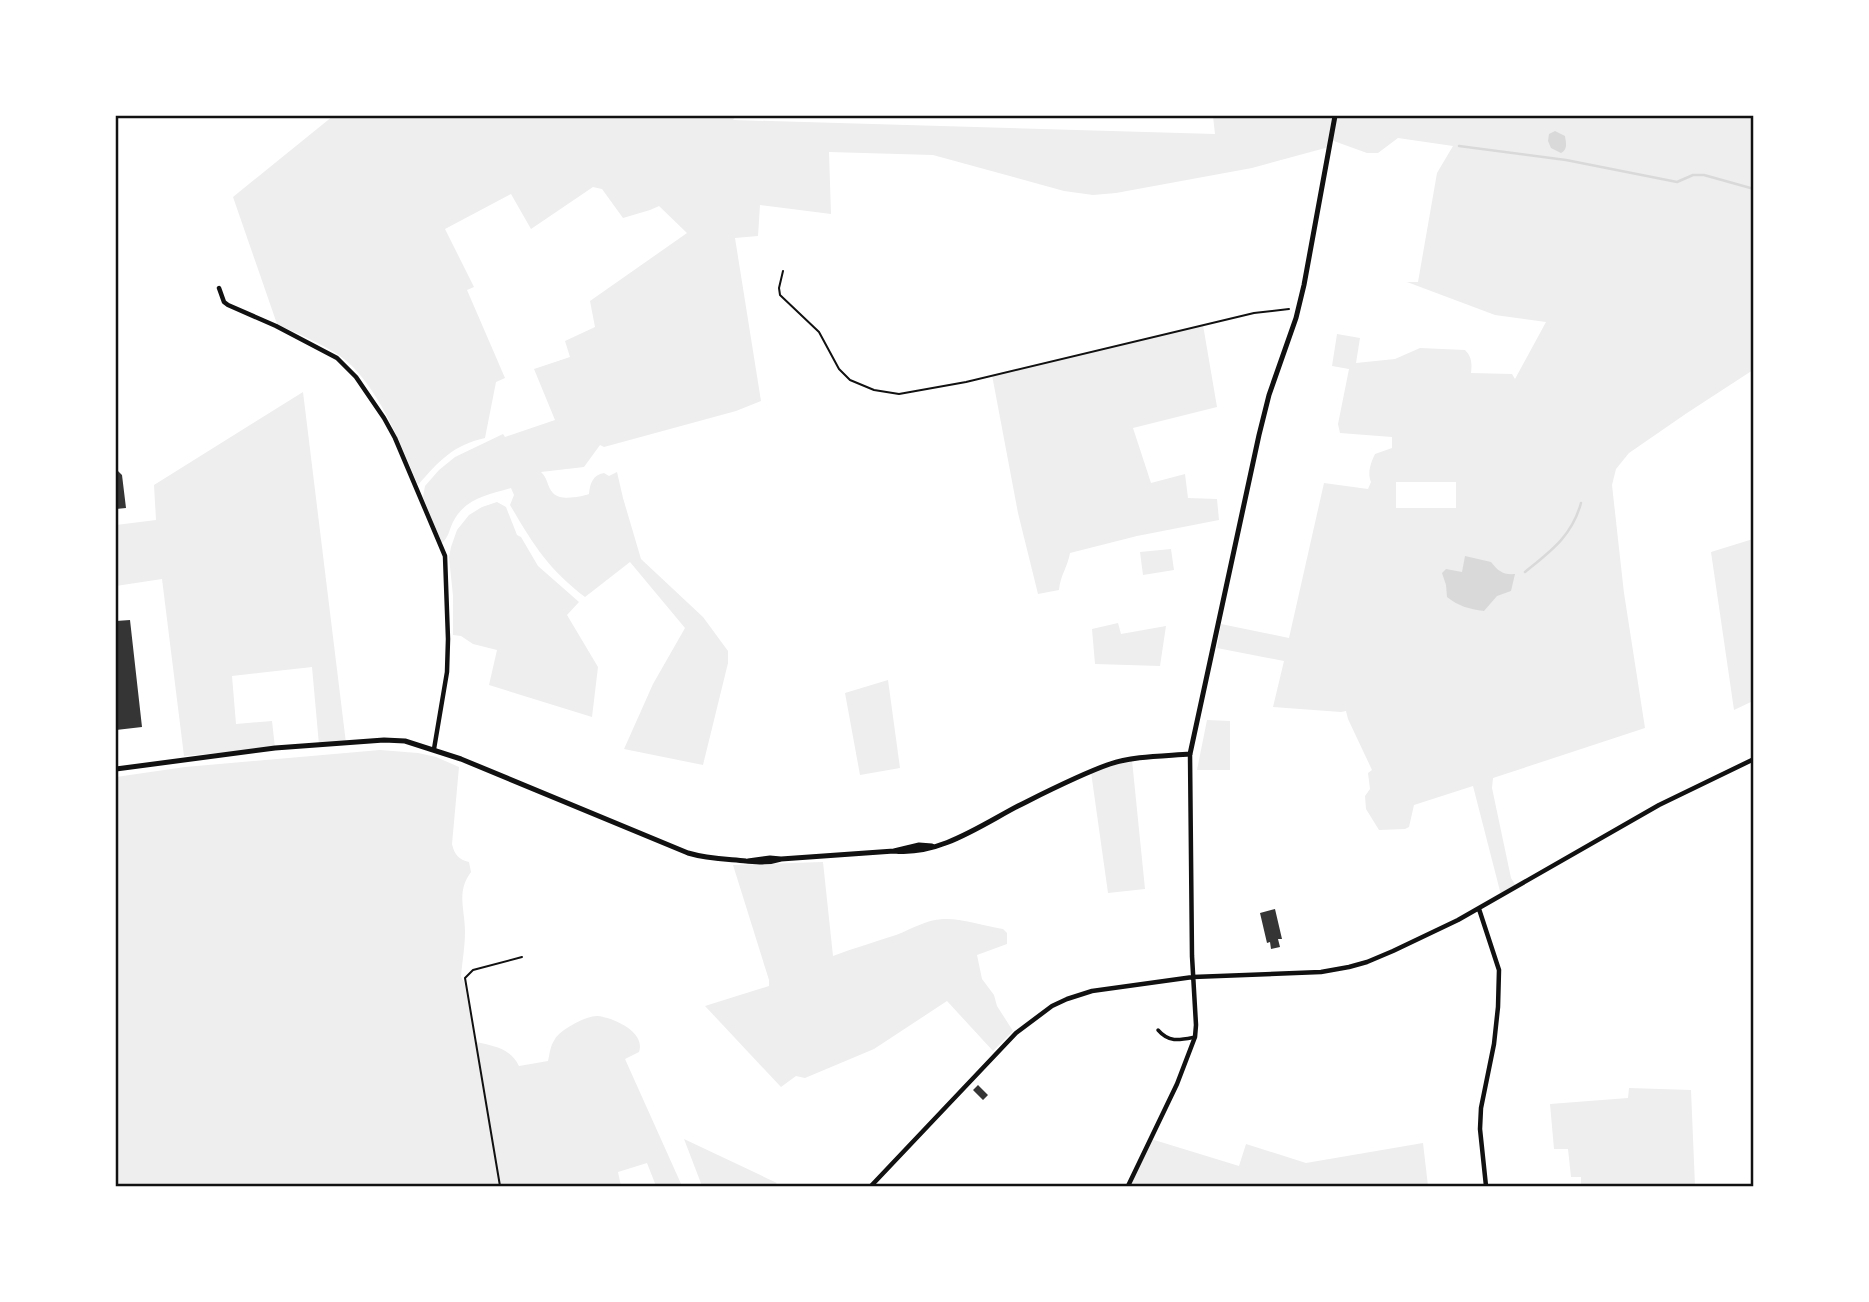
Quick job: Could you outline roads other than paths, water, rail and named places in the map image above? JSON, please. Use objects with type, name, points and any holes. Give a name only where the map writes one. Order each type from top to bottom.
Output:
[{"type":"street","points":[[1128,1186],[1177,1084],[1195,1037],[1190,754],[1259,435],[1304,285],[1335,116]]},
{"type":"street","points":[[219,288],[224,302],[228,305],[276,326],[337,358],[356,377],[395,438],[445,556],[447,672],[434,750]]},
{"type":"street","points":[[116,769],[275,748],[384,740],[405,741],[434,750],[688,853],[716,860],[757,863],[894,851],[919,845],[932,846],[963,835],[1112,763],[1190,754]]},
{"type":"street","points":[[871,1186],[1016,1032],[1036,1016],[1067,999],[1092,991],[1193,977],[1295,974],[1349,967],[1393,951],[1479,909],[1658,805],[1754,759]]},
{"type":"street","points":[[1479,909],[1499,970],[1494,1044],[1480,1108],[1486,1186]]},
{"type":"street","points":[[1158,1030],[1164,1037],[1172,1040],[1195,1037]]},
{"type":"lane","points":[[500,1186],[465,978],[473,970],[522,957]]},
{"type":"waterway","points":[[1459,146],[1566,160],[1677,182],[1693,175],[1704,175],[1754,189]]},
{"type":"waterway","points":[[1525,572],[1552,550],[1566,534],[1581,503]]}]
